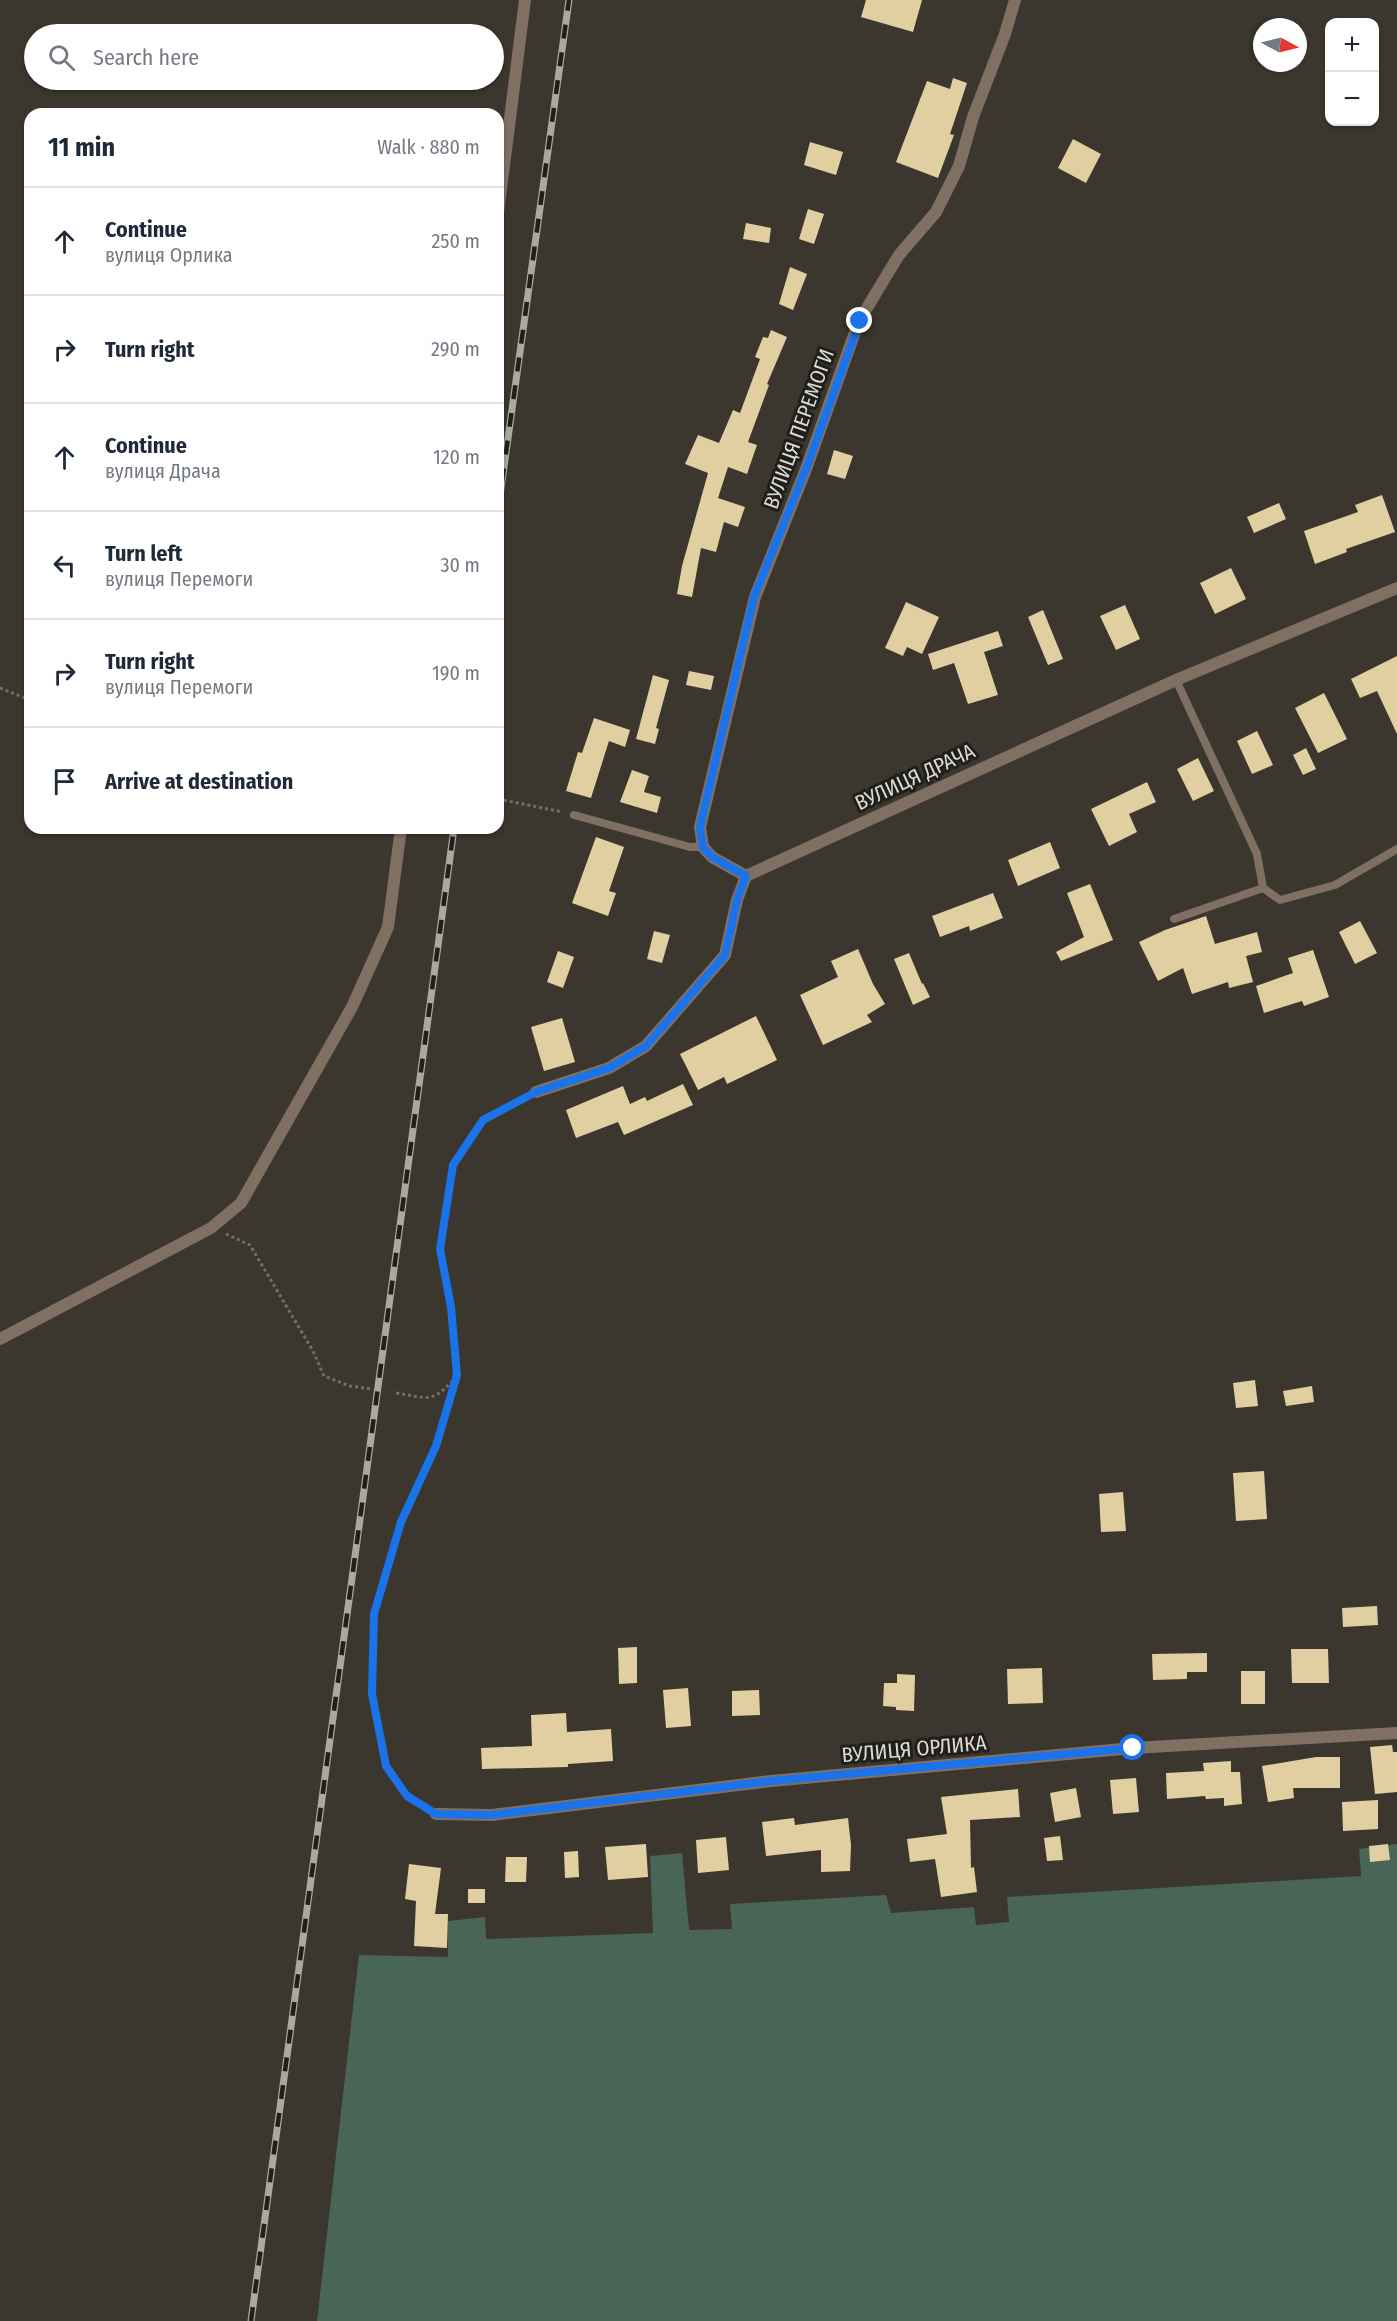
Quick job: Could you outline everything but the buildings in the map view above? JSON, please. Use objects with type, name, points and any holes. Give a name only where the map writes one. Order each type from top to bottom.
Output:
[{"type":"street","points":[[504,166],[525,0]]},
{"type":"street","name":"ВУЛИЦЯ ПЕРЕМОГИ","points":[[703,847],[700,827],[754,597],[806,469],[860,321],[899,255],[936,212],[959,166],[973,117],[1005,34],[1015,0]]},
{"type":"street","name":"ВУЛИЦЯ ДРАЧА","points":[[746,876],[1176,680],[1397,588]]},
{"type":"street","points":[[0,1339],[211,1228],[241,1203],[352,1007],[388,927],[400,834]]},
{"type":"street","points":[[536,1092],[609,1068],[646,1046],[725,955],[737,900],[746,876],[719,862],[703,847]]},
{"type":"street","name":"ВУЛИЦЯ ОРЛИКА","points":[[436,1814],[492,1815],[771,1781],[1133,1748],[1397,1733]]},
{"type":"lane","points":[[1176,680],[1257,854],[1263,888],[1280,900],[1335,885],[1397,849]]},
{"type":"lane","points":[[574,815],[690,847],[703,847]]},
{"type":"lane","points":[[1173,919],[1263,888]]},
{"type":"path","points":[[0,688],[24,698]]},
{"type":"path","points":[[504,800],[574,815]]},
{"type":"path","points":[[436,1814],[407,1796],[386,1766],[372,1694],[374,1614],[401,1522],[436,1446],[457,1375],[451,1307],[440,1249],[453,1165],[483,1120],[536,1092]]},
{"type":"path","points":[[211,1228],[250,1245],[313,1351],[324,1376],[350,1386],[372,1389]]},
{"type":"path","points":[[396,1393],[432,1398],[443,1392],[457,1375]]},
{"type":"green space","points":[[1397,1844],[1397,2321],[317,2321],[359,1955],[448,1957],[448,1921],[485,1917],[486,1939],[653,1933],[650,1856],[682,1853],[689,1930],[732,1929],[730,1904],[886,1895],[891,1913],[974,1907],[976,1925],[1009,1922],[1007,1897],[1361,1876],[1359,1849]]},
{"type":"railway","points":[[504,467],[569,0]]},
{"type":"railway","points":[[251,2321],[453,834]]},
{"type":"route","points":[[860,321],[806,469],[754,597],[700,827],[703,847],[712,857],[746,876],[737,900],[725,955],[646,1046],[609,1068],[536,1092],[483,1120],[453,1165],[440,1249],[451,1307],[457,1375],[436,1446],[401,1522],[374,1614],[372,1694],[386,1766],[407,1796],[436,1814],[492,1815],[771,1781],[1133,1748]]}]
